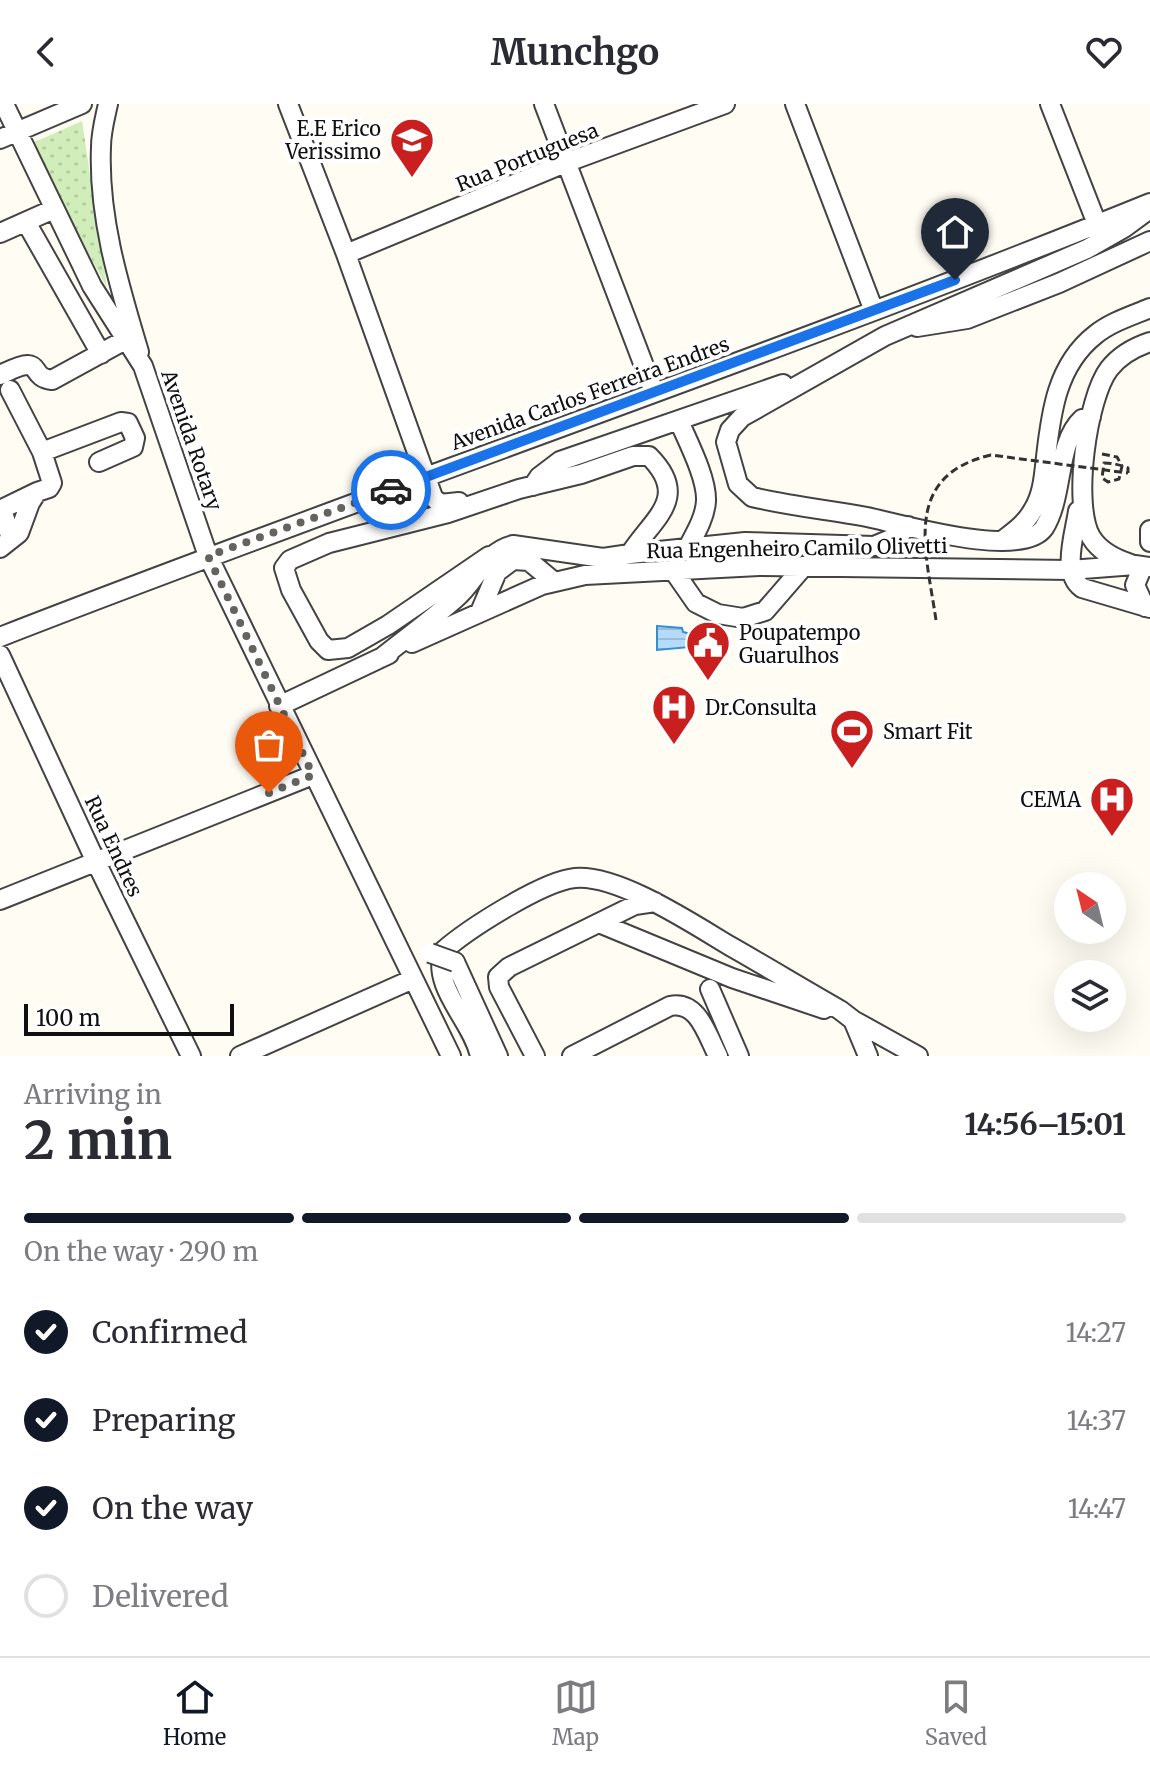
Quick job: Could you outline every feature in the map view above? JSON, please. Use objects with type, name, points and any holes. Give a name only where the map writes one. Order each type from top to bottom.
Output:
[{"type":"street","name":"Avenida Rotary","points":[[4,104],[8,135],[54,209],[92,286],[143,366],[208,556],[451,1056]]},
{"type":"street","points":[[8,135],[82,104]]},
{"type":"street","points":[[108,104],[101,144],[101,176],[117,277],[143,366]]},
{"type":"street","points":[[288,104],[346,254],[433,497],[440,504],[447,505],[484,495],[506,494]]},
{"type":"street","points":[[544,104],[654,392]]},
{"type":"street","name":"Rua Portuguesa","points":[[346,254],[565,163],[725,104]]},
{"type":"street","points":[[795,104],[874,311]]},
{"type":"street","points":[[1050,104],[1097,224]]},
{"type":"street","name":"Avenida Carlos Ferreira Endres","points":[[0,637],[208,556],[874,311],[1150,203]]},
{"type":"street","points":[[0,233],[54,209]]},
{"type":"street","points":[[1091,417],[1082,419],[1070,434],[1046,525],[1034,537],[1020,540],[976,540],[752,497],[738,484],[726,442],[730,430],[754,410],[829,368],[904,327],[1087,249],[1150,209]]},
{"type":"street","points":[[26,222],[101,354]]},
{"type":"street","points":[[904,327],[967,319],[1059,283],[1150,241]]},
{"type":"street","points":[[92,286],[117,277]]},
{"type":"street","points":[[1003,540],[1025,522],[1035,508],[1044,480],[1052,405],[1063,377],[1078,353],[1104,329],[1150,308]]},
{"type":"street","points":[[6,543],[19,533],[37,492],[49,488],[52,483],[42,452],[5,383],[27,364],[33,365],[44,379],[52,380],[125,340]]},
{"type":"street","points":[[1148,608],[1082,588],[1075,583],[1070,570],[1091,417],[1099,387],[1111,366],[1131,350],[1150,342]]},
{"type":"street","points":[[533,486],[539,477],[560,461],[829,368]]},
{"type":"street","points":[[679,421],[707,498],[700,523],[687,549]]},
{"type":"street","points":[[42,452],[121,422],[128,423],[135,438],[133,447],[99,462]]},
{"type":"street","points":[[630,554],[667,506],[670,493],[657,464],[649,456],[633,456],[448,513],[329,543],[290,560],[284,568],[302,612],[319,641],[328,650],[334,651],[356,643],[500,549],[513,545],[603,558],[745,542],[874,546],[898,536],[908,526]]},
{"type":"street","points":[[1081,484],[1084,516],[1091,537],[1106,553],[1143,566],[1135,585],[1148,608]]},
{"type":"street","points":[[1150,530],[1150,542]]},
{"type":"street","points":[[381,658],[467,588],[489,556]]},
{"type":"street","points":[[480,612],[497,572],[513,560],[529,561],[553,581]]},
{"type":"street","points":[[673,570],[696,603],[718,614],[743,618],[765,611],[804,566]]},
{"type":"street","name":"Rua Engenheiro Camilo Olivetti","points":[[279,706],[480,612],[553,581],[585,575],[804,566],[1070,570],[1143,566]]},
{"type":"street","name":"Rua Endres","points":[[0,655],[191,1056]]},
{"type":"street","points":[[0,900],[313,775]]},
{"type":"street","points":[[480,1056],[443,981],[439,965],[443,951],[502,911],[572,878],[601,881],[655,902],[918,1056]]},
{"type":"street","points":[[535,1056],[499,987],[498,977],[509,967],[635,905],[655,902]]},
{"type":"street","points":[[599,923],[732,978],[817,1008],[847,1015],[868,1056]]},
{"type":"street","points":[[400,953],[430,953],[455,962],[498,1056]]},
{"type":"street","points":[[572,1056],[732,978]]},
{"type":"street","points":[[240,1056],[413,979]]},
{"type":"street","points":[[710,989],[739,1056]]},
{"type":"street","points":[[681,1004],[692,1009],[718,1056]]},
{"type":"path","points":[[936,620],[924,535],[928,502],[947,475],[970,460],[991,455],[1103,470],[1121,472],[1128,473],[1128,468],[1122,466],[1104,463],[1103,470],[1102,478],[1108,482],[1119,479],[1121,472],[1122,466],[1117,457]]},
{"type":"green space","points":[[82,121],[107,288],[30,144]]},
{"type":"water","points":[[657,626],[682,628],[701,646],[657,650]]},
{"type":"way so far","points":[[269,793],[313,775],[208,556],[391,490]]},
{"type":"place","name":"E.E Erico Verissimo","points":[[412,179]]},
{"type":"place","name":"Poupatempo Guarulhos","points":[[708,682]]},
{"type":"place","name":"Dr.Consulta","points":[[674,746]]},
{"type":"place","name":"Smart Fit","points":[[852,770]]},
{"type":"place","name":"CEMA","points":[[1112,838]]},
{"type":"route","points":[[391,490],[955,280]]}]
